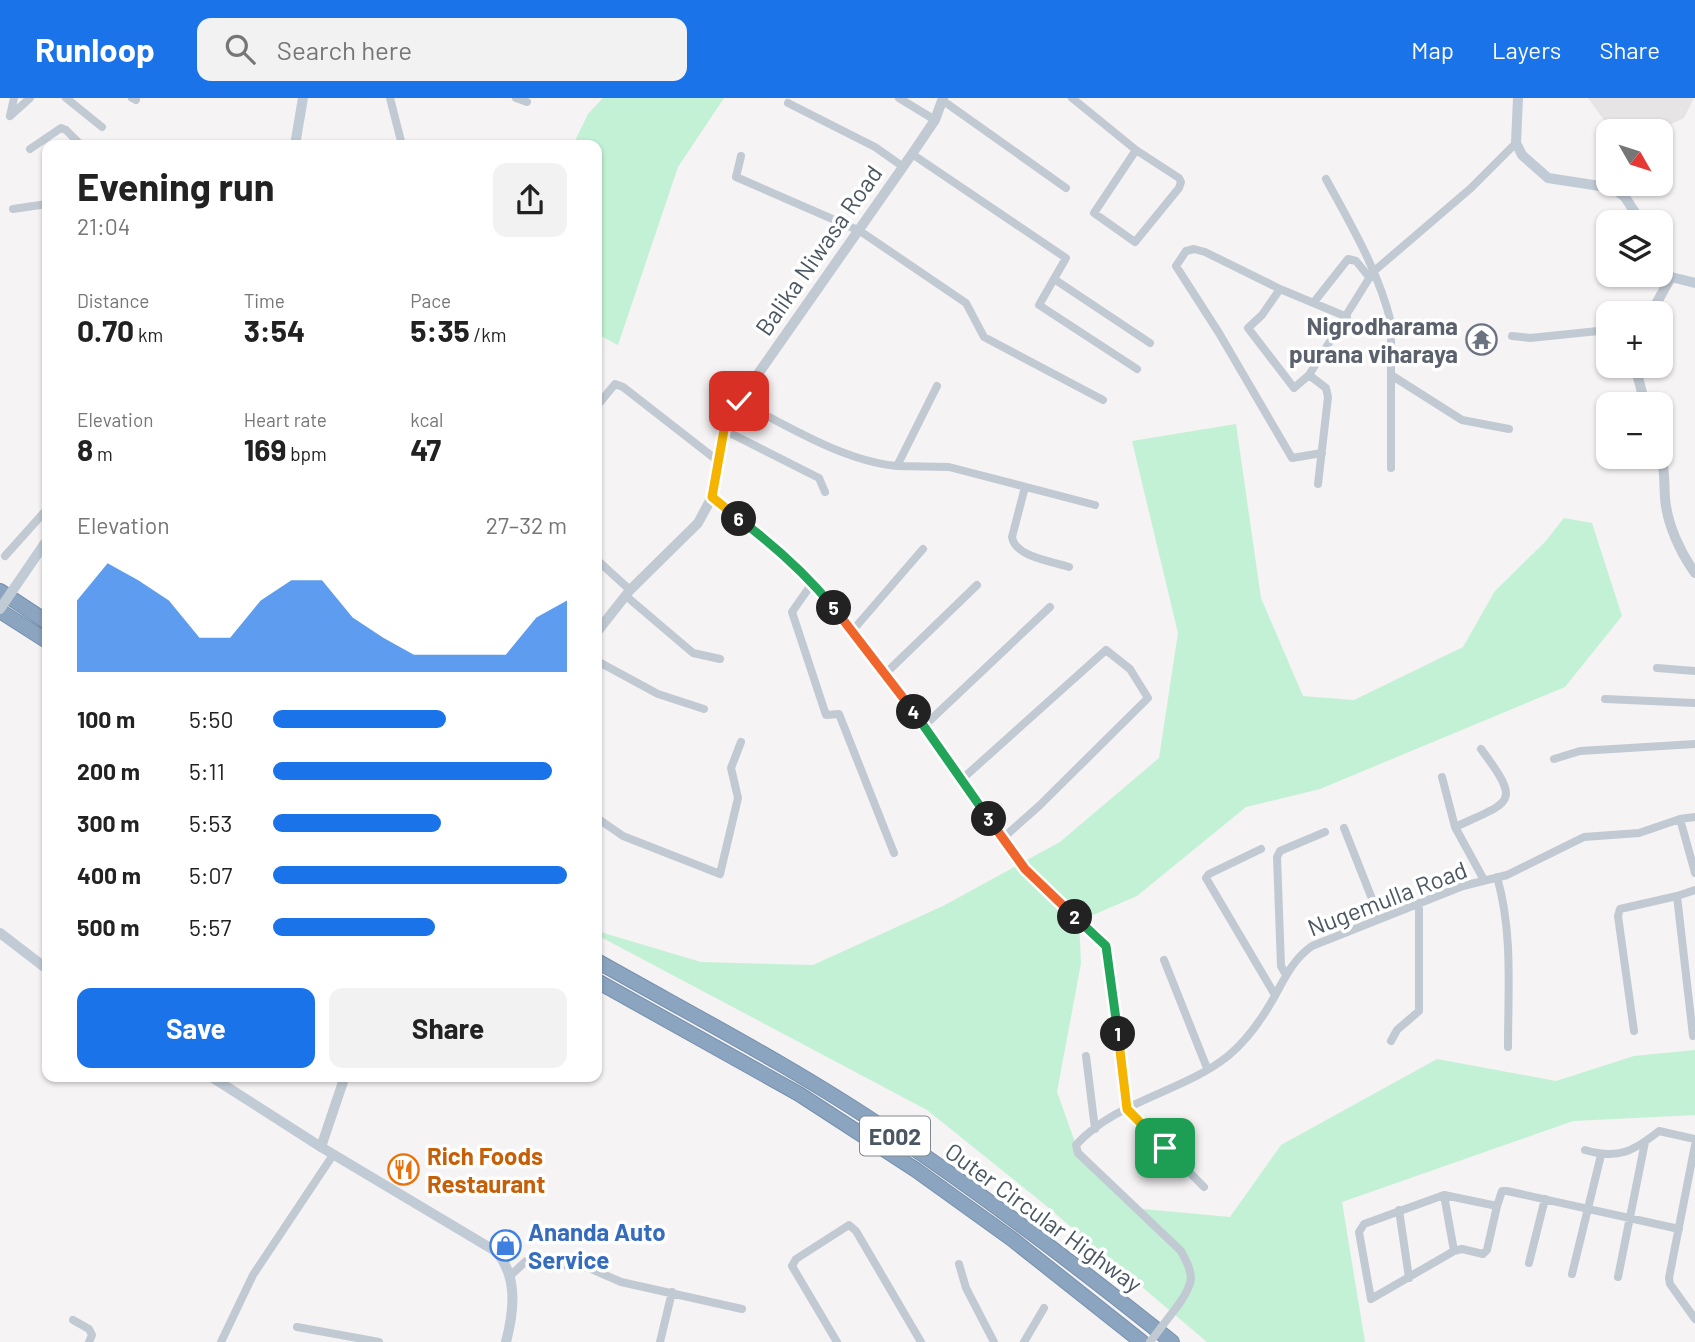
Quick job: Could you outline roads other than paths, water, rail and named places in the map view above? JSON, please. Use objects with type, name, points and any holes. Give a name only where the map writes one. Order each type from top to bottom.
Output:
[{"type":"highway","points":[[0,591],[42,619]]},
{"type":"highway","points":[[0,610],[42,638]]},
{"type":"highway","name":"Outer Circular Highway","points":[[602,964],[753,1048],[890,1132],[991,1204],[1172,1342]]},
{"type":"highway","name":"Outer Circular Highway","points":[[602,984],[799,1094],[916,1170],[1012,1239],[1142,1342]]},
{"type":"main road","points":[[296,140],[303,98]]},
{"type":"main road","points":[[1518,98],[1516,142],[1522,155],[1548,178],[1613,188],[1625,197],[1633,210]]},
{"type":"main road","points":[[1673,278],[1695,283]]},
{"type":"main road","points":[[0,610],[42,547]]},
{"type":"main road","points":[[0,933],[42,965]]},
{"type":"main road","points":[[219,1082],[320,1147],[497,1252],[507,1264],[511,1275],[512,1312],[506,1342]]},
{"type":"street","points":[[14,98],[10,116],[30,98]]},
{"type":"street","points":[[66,98],[102,127]]},
{"type":"street","points":[[390,98],[401,140]]},
{"type":"street","points":[[516,98],[527,102]]},
{"type":"street","points":[[899,98],[935,120]]},
{"type":"street","points":[[1072,98],[1136,150],[1179,178],[1181,182],[1135,242],[1094,213],[1136,150]]},
{"type":"street","points":[[942,99],[1066,188]]},
{"type":"street","name":"Balika Niwasa Road","points":[[602,626],[628,593],[698,523],[712,497],[724,430],[739,401],[935,120],[942,99]]},
{"type":"street","points":[[788,103],[875,147],[902,166]]},
{"type":"street","points":[[43,140],[61,128],[76,140]]},
{"type":"street","points":[[30,149],[42,141]]},
{"type":"street","points":[[1280,289],[1262,315],[1248,327],[1294,388],[1309,375],[1371,275],[1471,188],[1516,142]]},
{"type":"street","points":[[912,154],[1066,258],[1039,305],[1138,369]]},
{"type":"street","points":[[741,156],[736,177],[860,231],[967,303],[984,337],[1103,400]]},
{"type":"street","points":[[1326,179],[1359,239],[1391,323],[1391,468]]},
{"type":"street","points":[[13,209],[42,205]]},
{"type":"street","points":[[1322,453],[1292,458],[1219,333],[1176,266],[1186,251],[1194,249],[1205,252],[1280,289],[1347,317]]},
{"type":"street","points":[[1314,302],[1348,259],[1356,261],[1371,275]]},
{"type":"street","points":[[1054,279],[1150,344]]},
{"type":"street","points":[[1512,336],[1530,338],[1596,331]]},
{"type":"street","points":[[1391,374],[1462,420],[1509,429]]},
{"type":"street","points":[[1309,375],[1326,388],[1328,397],[1318,484]]},
{"type":"street","points":[[602,400],[615,384],[623,387],[718,461]]},
{"type":"street","points":[[897,466],[937,386]]},
{"type":"street","points":[[739,401],[821,443],[881,464],[949,467],[1095,505]]},
{"type":"street","points":[[724,430],[819,478],[824,492]]},
{"type":"street","points":[[1664,469],[1665,501],[1672,529],[1684,558],[1695,573]]},
{"type":"street","points":[[1025,487],[1012,537],[1013,543],[1024,552],[1069,567]]},
{"type":"street","points":[[712,497],[781,551],[813,582],[886,673],[1025,869],[1106,946],[1127,1109],[1204,1187]]},
{"type":"street","points":[[5,556],[42,515]]},
{"type":"street","points":[[853,630],[923,549]]},
{"type":"street","points":[[602,565],[693,653],[720,659]]},
{"type":"street","points":[[813,582],[792,612],[826,715],[839,714],[894,853]]},
{"type":"street","points":[[886,673],[977,584]]},
{"type":"street","points":[[924,726],[1051,607]]},
{"type":"street","points":[[961,780],[1106,649],[1130,670],[1148,698],[1003,838]]},
{"type":"street","points":[[602,664],[657,694],[704,709]]},
{"type":"street","points":[[1657,668],[1695,671]]},
{"type":"street","points":[[1605,699],[1695,702]]},
{"type":"street","points":[[602,821],[623,836],[720,874],[738,798],[731,768],[741,742]]},
{"type":"street","points":[[1554,759],[1580,751],[1695,744]]},
{"type":"street","points":[[1455,827],[1501,807],[1506,799],[1507,789],[1503,778],[1481,749]]},
{"type":"street","points":[[1443,777],[1455,827],[1484,880]]},
{"type":"street","name":"Nugemulla Road","points":[[1150,1342],[1191,1287],[1192,1270],[1181,1251],[1078,1153],[1076,1145],[1095,1129],[1127,1109],[1228,1056],[1246,1037],[1275,995],[1297,956],[1312,946],[1463,886],[1507,874],[1584,837],[1639,832],[1695,817]]},
{"type":"street","points":[[1680,819],[1695,873]]},
{"type":"street","points":[[1343,828],[1380,919]]},
{"type":"street","points":[[1286,975],[1281,966],[1277,858],[1280,851],[1325,831]]},
{"type":"street","points":[[1261,849],[1209,874],[1206,878],[1275,995]]},
{"type":"street","points":[[1497,877],[1504,899],[1507,933],[1508,1047]]},
{"type":"street","points":[[1634,1031],[1618,916],[1620,909],[1695,890]]},
{"type":"street","points":[[1676,896],[1693,1036]]},
{"type":"street","points":[[1391,1041],[1397,1030],[1419,1011],[1419,903]]},
{"type":"street","points":[[1164,960],[1207,1068]]},
{"type":"street","points":[[1086,1056],[1095,1129]]},
{"type":"street","points":[[320,1147],[343,1082]]},
{"type":"street","points":[[1585,1150],[1601,1155],[1619,1154],[1634,1149],[1659,1130],[1695,1139]]},
{"type":"street","points":[[1618,1277],[1645,1142]]},
{"type":"street","points":[[1695,1145],[1669,1278],[1695,1319]]},
{"type":"street","points":[[221,1342],[253,1275],[333,1154]]},
{"type":"street","points":[[1572,1274],[1601,1155]]},
{"type":"street","points":[[1497,1206],[1444,1195],[1364,1224],[1359,1232],[1371,1299],[1454,1251],[1462,1249],[1483,1254],[1487,1250],[1502,1191],[1679,1229]]},
{"type":"street","points":[[1444,1195],[1454,1251]]},
{"type":"street","points":[[1529,1263],[1545,1199]]},
{"type":"street","points":[[1399,1210],[1409,1278]]},
{"type":"street","points":[[837,1342],[792,1266],[796,1259],[849,1225],[856,1231],[920,1342]]},
{"type":"street","points":[[511,1275],[526,1261],[589,1268],[621,1282],[742,1309]]},
{"type":"street","points":[[959,1264],[967,1287],[994,1342]]},
{"type":"street","points":[[660,1342],[672,1292]]},
{"type":"street","points":[[1024,1342],[1044,1308]]},
{"type":"street","points":[[73,1320],[89,1329],[92,1335],[89,1342]]},
{"type":"street","points":[[297,1327],[379,1342]]},
{"type":"place","name":"Nigrodharama purana viharaya","points":[[1481,339]]},
{"type":"place","name":"Rich Foods Restaurant","points":[[404,1169]]},
{"type":"place","name":"Ananda Auto Service","points":[[505,1245]]}]
